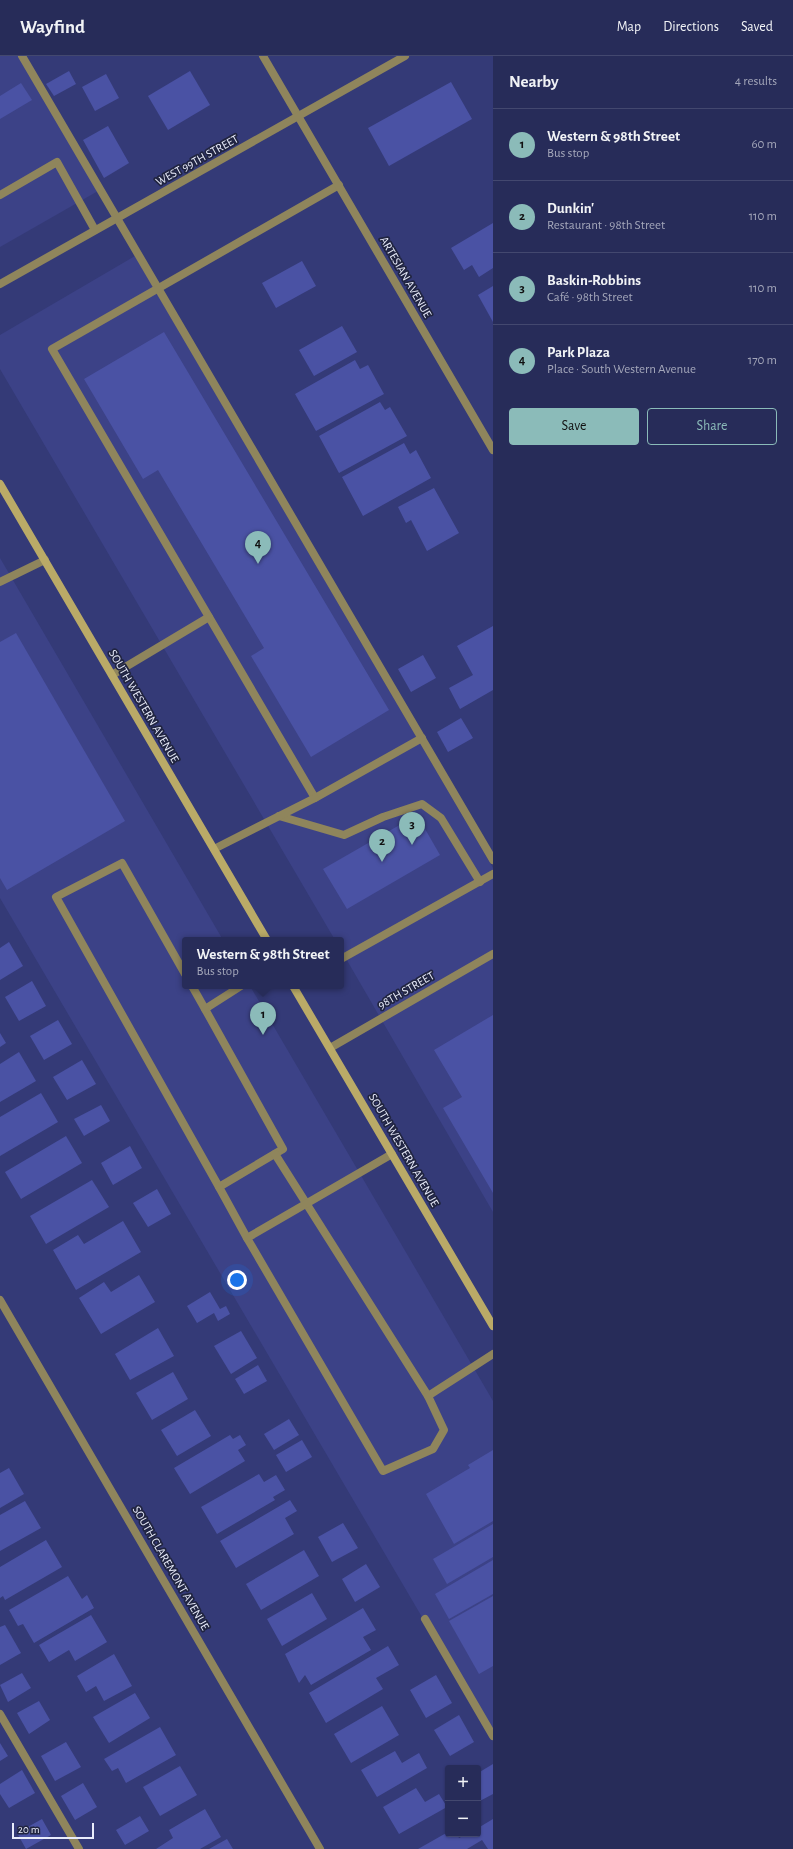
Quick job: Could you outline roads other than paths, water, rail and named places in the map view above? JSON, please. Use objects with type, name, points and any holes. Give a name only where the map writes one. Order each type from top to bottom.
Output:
[{"type":"main road","name":"SOUTH WESTERN AVENUE","points":[[0,484],[265,937]]},
{"type":"main road","name":"SOUTH WESTERN AVENUE","points":[[295,989],[493,1326]]},
{"type":"street","points":[[22,56],[493,860]]},
{"type":"street","name":"ARTESIAN AVENUE","points":[[263,56],[493,450]]},
{"type":"street","name":"WEST 99TH STREET","points":[[0,284],[405,56]]},
{"type":"street","points":[[0,195],[57,162],[95,230]]},
{"type":"street","points":[[315,798],[52,349],[158,287],[339,185]]},
{"type":"street","points":[[0,582],[44,560]]},
{"type":"street","points":[[112,675],[209,617]]},
{"type":"street","points":[[214,849],[315,798],[422,738]]},
{"type":"street","points":[[279,816],[344,835],[382,817],[422,804],[441,818],[480,882]]},
{"type":"street","points":[[182,969],[122,863],[56,897],[247,1238],[383,1471],[433,1449],[444,1430],[428,1396],[275,1154]]},
{"type":"street","points":[[344,957],[493,874]]},
{"type":"street","name":"98TH STREET","points":[[330,1048],[493,954]]},
{"type":"street","points":[[194,989],[283,1149],[218,1187]]},
{"type":"street","points":[[205,1009],[236,989]]},
{"type":"street","points":[[247,1238],[392,1154]]},
{"type":"street","name":"SOUTH CLAREMONT AVENUE","points":[[0,1300],[320,1849]]},
{"type":"street","points":[[428,1396],[493,1354]]},
{"type":"street","points":[[425,1619],[493,1736]]},
{"type":"street","points":[[0,1714],[78,1849]]},
{"type":"place","name":"Park Plaza","points":[[258,564]]},
{"type":"place","name":"Baskin-Robbins","points":[[412,845]]},
{"type":"place","name":"Dunkin'","points":[[382,862]]},
{"type":"place","name":"Western & 98th Street","points":[[263,1035]]}]
